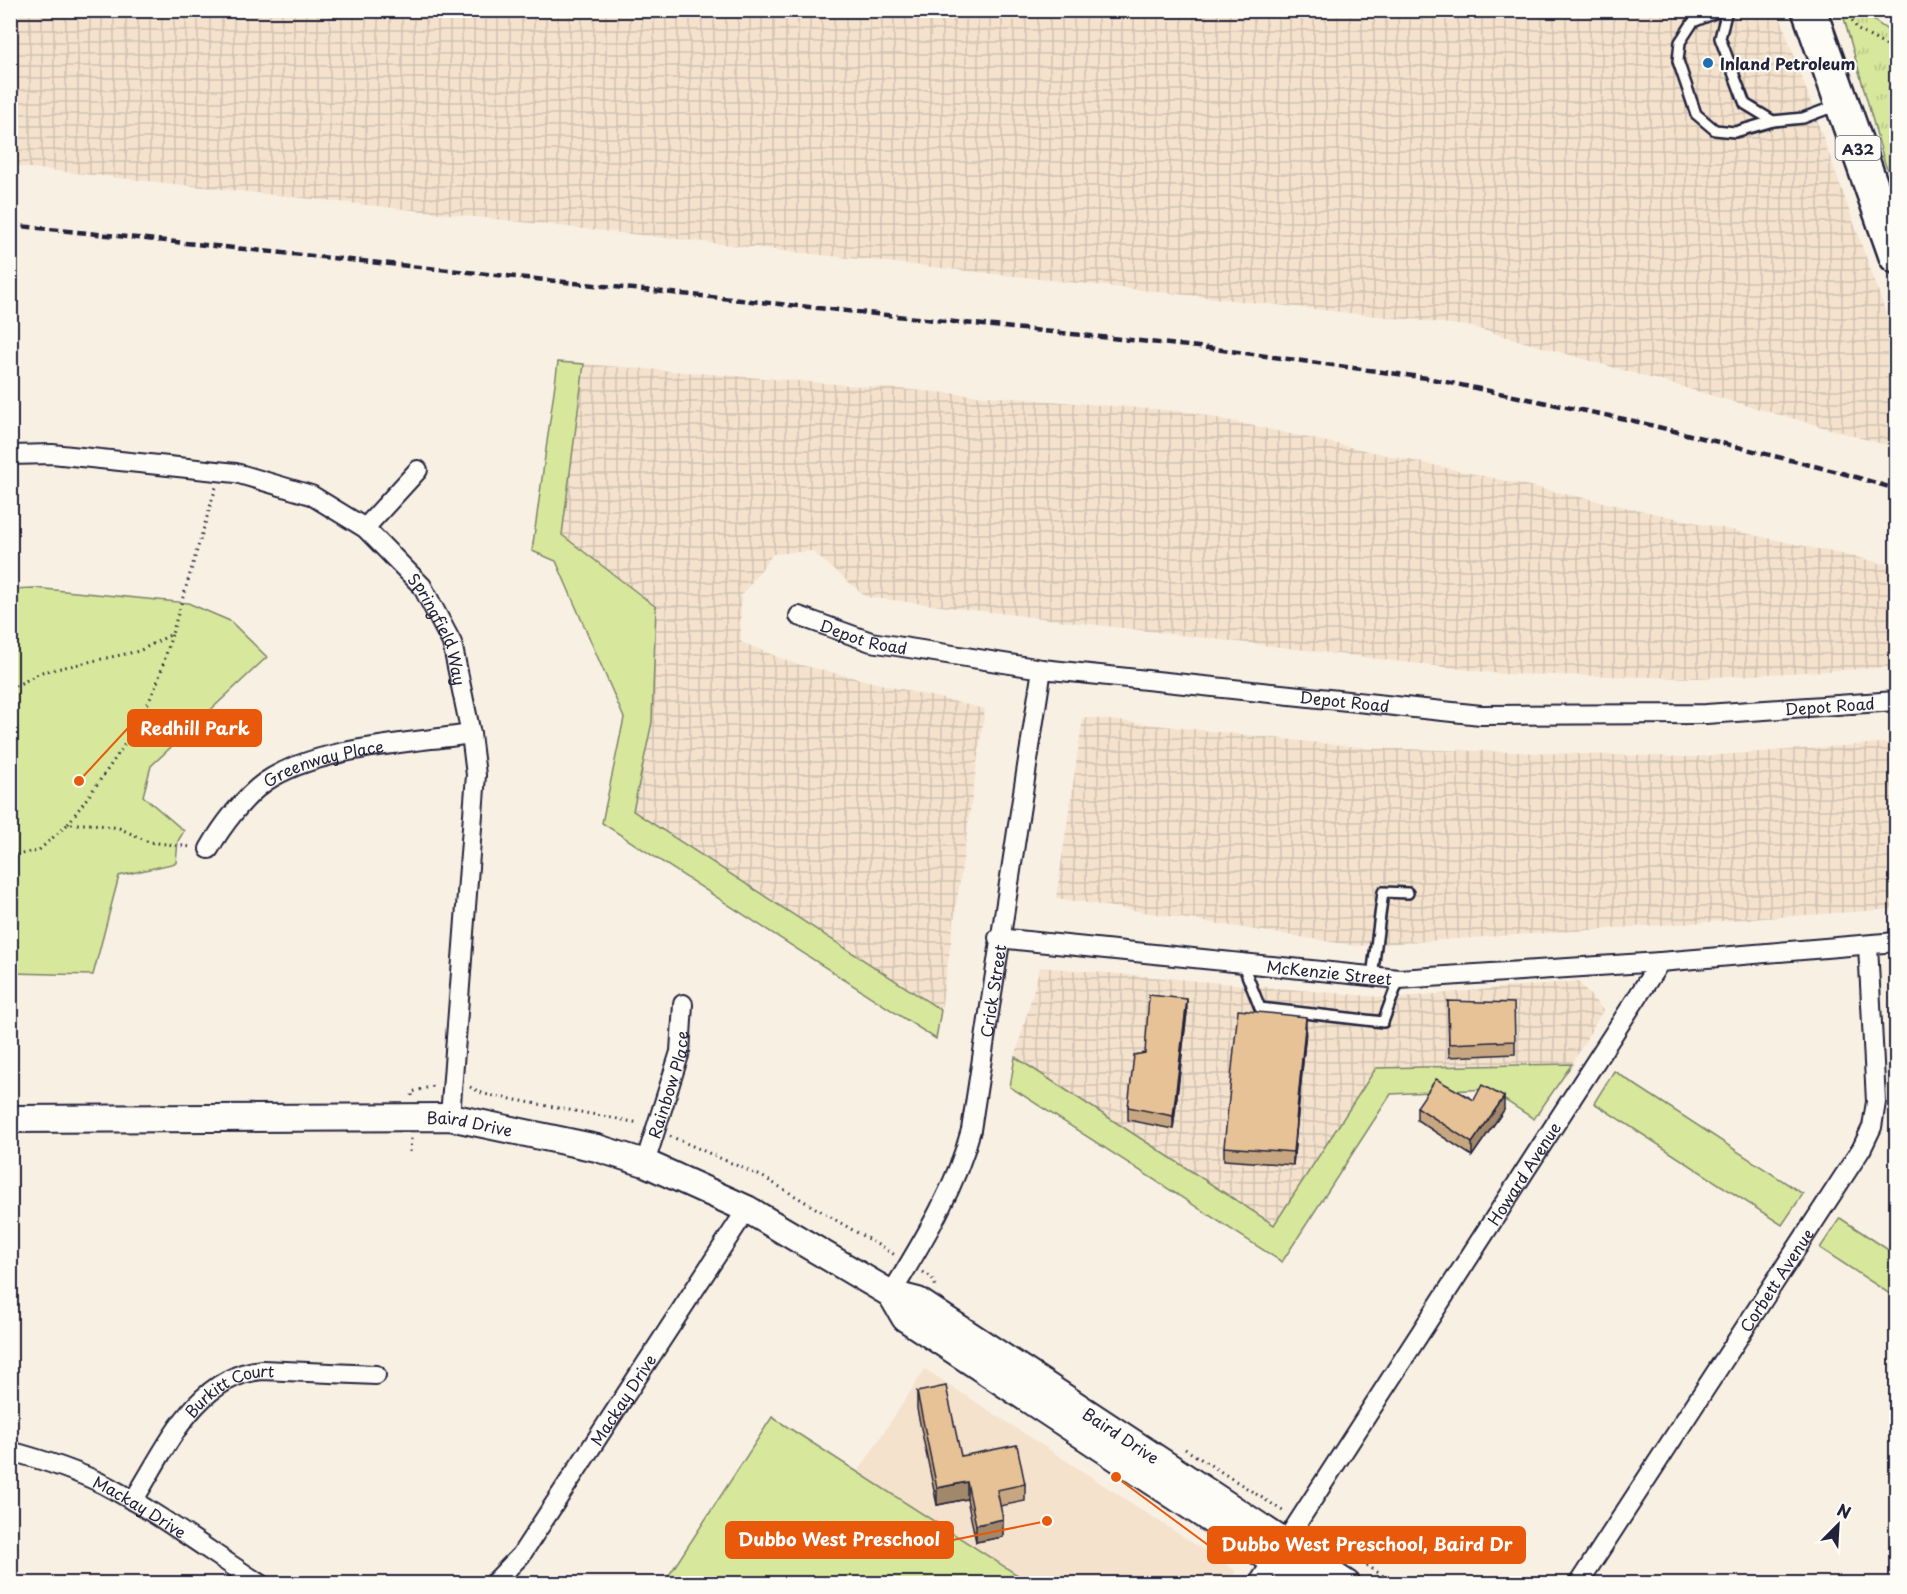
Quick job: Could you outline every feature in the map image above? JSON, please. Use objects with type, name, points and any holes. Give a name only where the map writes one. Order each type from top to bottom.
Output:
[{"type":"highway","name":"A32","points":[[1809,10],[1896,256]]},
{"type":"street","points":[[1874,194],[1896,222]]},
{"type":"street","name":"Springfield Way","points":[[10,455],[52,454],[236,473],[311,495],[365,528],[422,586],[452,643],[471,734],[476,775],[450,1117]]},
{"type":"street","points":[[365,528],[418,470]]},
{"type":"street","name":"Depot Road","points":[[799,616],[871,642],[1042,669],[1481,715],[1706,714],[1896,702]]},
{"type":"street","name":"Crick Street","points":[[891,1294],[938,1215],[962,1163],[971,1130],[998,938],[1042,669]]},
{"type":"street","name":"Greenway Place","points":[[209,849],[222,826],[265,782],[322,756],[471,734]]},
{"type":"street","name":"McKenzie Street","points":[[998,938],[1243,965],[1399,979],[1660,962]]},
{"type":"street","points":[[1660,962],[1896,942]]},
{"type":"street","name":"Corbett Avenue","points":[[1578,1584],[1862,1148],[1872,1127],[1876,1083],[1868,945]]},
{"type":"street","name":"Howard Avenue","points":[[1258,1584],[1660,962]]},
{"type":"street","name":"Rainbow Place","points":[[645,1163],[680,1052],[683,1004]]},
{"type":"street","name":"Baird Drive","points":[[10,1119],[450,1117],[597,1148],[645,1163],[747,1209],[891,1294],[918,1300],[1278,1551],[1347,1584]]},
{"type":"street","name":"Mackay Drive","points":[[493,1584],[521,1555],[747,1209]]},
{"type":"street","name":"Burkitt Court","points":[[133,1501],[189,1413],[204,1396],[222,1382],[243,1371],[376,1375]]},
{"type":"street","name":"Mackay Drive","points":[[10,1451],[74,1471],[133,1501],[260,1584]]},
{"type":"street","name":"Baird Drive","points":[[1278,1551],[1308,1584]]},
{"type":"lane","points":[[1722,10],[1693,22],[1680,42],[1678,61],[1696,114],[1715,130],[1735,132],[1773,121],[1803,118],[1842,103]]},
{"type":"lane","points":[[1727,10],[1720,38],[1745,104],[1773,121]]},
{"type":"lane","points":[[1372,977],[1383,892],[1408,893]]},
{"type":"lane","points":[[1243,965],[1260,1008],[1383,1022],[1399,979]]},
{"type":"path","points":[[1846,10],[1858,30],[1896,51]]},
{"type":"path","points":[[10,856],[38,852],[68,824],[101,779],[146,707],[157,682],[220,472]]},
{"type":"path","points":[[10,689],[42,672],[139,651],[172,634]]},
{"type":"path","points":[[68,824],[93,824],[119,828],[148,842],[209,849]]},
{"type":"shaded area","points":[[11,11],[1778,11],[1896,341],[1896,448],[1468,326],[11,166]]},
{"type":"shaded area","points":[[584,364],[1190,412],[1896,566],[1896,667],[1698,678],[1502,674],[866,597],[812,551],[773,554],[741,596],[741,642],[793,663],[985,709],[941,1010],[633,811],[652,722],[561,535]]},
{"type":"shaded area","points":[[1083,717],[1367,748],[1691,757],[1896,742],[1896,909],[1356,946],[1056,898]]},
{"type":"shaded area","points":[[1040,967],[1392,998],[1578,981],[1603,1010],[1572,1064],[1376,1068],[1274,1225],[1015,1057]]},
{"type":"shaded area","points":[[925,1369],[1236,1571],[1228,1583],[1030,1583],[858,1472]]},
{"type":"green space","points":[[1842,11],[1860,11],[1896,36],[1896,74],[1889,87],[1889,100],[1896,113],[1896,184],[1885,164]]},
{"type":"green space","points":[[558,362],[584,364],[562,535],[656,607],[652,722],[633,811],[941,1010],[936,1039],[602,823],[624,718],[556,561],[532,551]]},
{"type":"green space","points":[[34,588],[188,603],[230,621],[267,657],[151,766],[143,796],[184,831],[178,841],[176,863],[119,876],[93,975],[11,973],[11,589]]},
{"type":"green space","points":[[1015,1057],[1274,1225],[1376,1068],[1572,1064],[1534,1119],[1488,1089],[1391,1094],[1282,1262],[1010,1087]]},
{"type":"green space","points":[[1614,1071],[1803,1194],[1782,1225],[1594,1103]]},
{"type":"green space","points":[[1840,1218],[1896,1255],[1896,1298],[1820,1248]]},
{"type":"green space","points":[[772,1417],[1030,1583],[664,1583]]},
{"type":"building","points":[[1149,995],[1187,999],[1173,1116],[1128,1107],[1134,1055],[1145,1053]]},
{"type":"building","points":[[1448,1001],[1514,1003],[1515,1041],[1449,1044]]},
{"type":"building","points":[[1238,1010],[1306,1017],[1293,1152],[1224,1147]]},
{"type":"building","points":[[1436,1079],[1474,1100],[1482,1085],[1504,1097],[1472,1143],[1417,1107]]},
{"type":"building","points":[[946,1386],[961,1456],[1017,1445],[1025,1484],[997,1490],[1003,1519],[976,1525],[967,1482],[937,1488],[917,1392]]},
{"type":"railway","points":[[10,225],[1208,348],[1427,378],[1634,421],[1842,473],[1896,489]]},
{"type":"place","name":"Inland Petroleum","points":[[1708,63]]},
{"type":"place","name":"Redhill Park","points":[[79,781]]},
{"type":"place","name":"Dubbo West Preschool, Baird Dr","points":[[1116,1477]]},
{"type":"place","name":"Dubbo West Preschool","points":[[1047,1521]]}]
